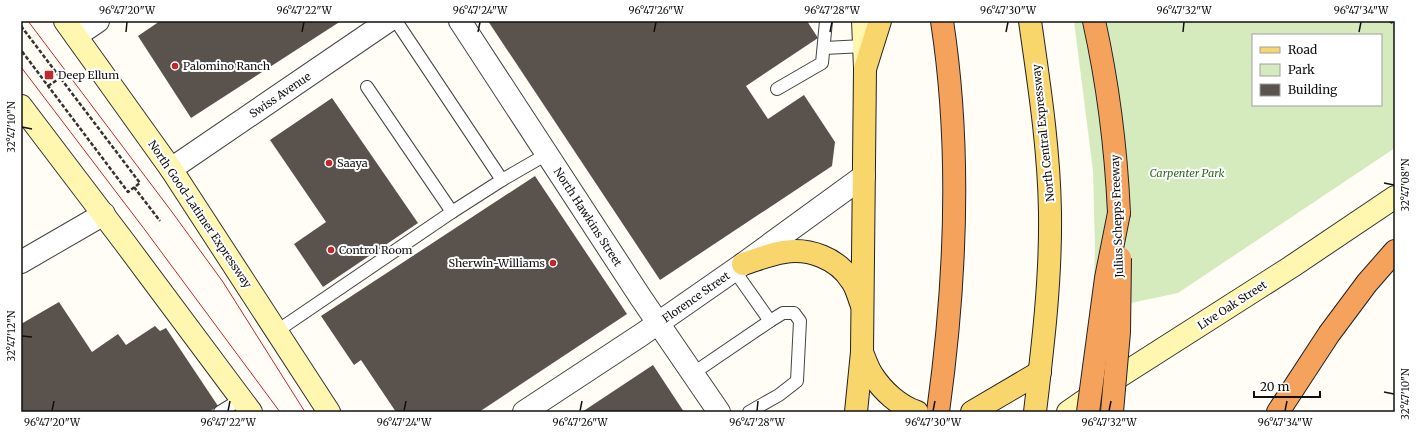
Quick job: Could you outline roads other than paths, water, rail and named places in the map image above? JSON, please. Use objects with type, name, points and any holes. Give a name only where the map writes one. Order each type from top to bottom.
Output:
[{"type":"highway","points":[[938,412],[949,317],[954,247],[955,206],[953,125],[942,21]]},
{"type":"highway","name":"Julius Schepps Freeway","points":[[1094,21],[1113,132],[1119,213],[1119,332],[1112,412]]},
{"type":"highway","points":[[1088,412],[1106,278],[1119,213]]},
{"type":"highway","points":[[1278,412],[1329,334],[1367,283],[1395,251]]},
{"type":"main road","points":[[856,412],[862,352],[863,307],[865,69],[863,21]]},
{"type":"main road","points":[[865,69],[880,21]]},
{"type":"main road","name":"North Central Expressway","points":[[1030,21],[1045,132],[1049,173],[1050,212],[1048,292],[1035,412]]},
{"type":"main road","name":"North Good-Latimer Expressway","points":[[70,28],[171,169],[329,412]]},
{"type":"main road","points":[[21,106],[104,214],[246,405]]},
{"type":"main road","name":"Live Oak Street","points":[[1068,412],[1117,378],[1291,267],[1395,197]]},
{"type":"main road","points":[[738,267],[784,252],[810,252],[825,257],[838,265],[852,280],[863,307]]},
{"type":"main road","points":[[862,352],[872,375],[888,394],[908,409],[917,412]]},
{"type":"main road","points":[[972,412],[1040,372]]},
{"type":"street","points":[[70,28],[98,21]]},
{"type":"street","name":"Swiss Avenue","points":[[171,169],[388,21]]},
{"type":"street","name":"North Hawkins Street","points":[[460,21],[658,323],[719,412]]},
{"type":"street","name":"Florence Street","points":[[524,412],[658,323],[864,176]]},
{"type":"street","points":[[21,262],[104,214]]},
{"type":"street","points":[[1112,412],[1117,378]]},
{"type":"lane","points":[[396,21],[502,180]]},
{"type":"lane","points":[[777,89],[822,63],[826,21]]},
{"type":"lane","points":[[824,48],[864,46]]},
{"type":"lane","points":[[367,87],[452,212]]},
{"type":"lane","points":[[277,331],[452,212],[502,180],[547,154]]},
{"type":"lane","points":[[738,267],[770,321]]},
{"type":"lane","points":[[692,374],[770,321],[784,313],[794,314],[800,321],[796,381],[779,395],[749,412]]},
{"type":"lane","points":[[220,412],[246,405]]},
{"type":"tram line","points":[[28,21],[223,282],[305,412]]},
{"type":"tram line","points":[[21,67],[145,230],[280,412]]},
{"type":"place","name":"Palomino Ranch","points":[[175,66]]},
{"type":"place","name":"Deep Ellum","points":[[49,75]]},
{"type":"place","name":"Saaya","points":[[329,163]]},
{"type":"place","name":"Control Room","points":[[331,250]]},
{"type":"place","name":"Sherwin-Williams","points":[[553,263]]},
{"type":"park label","name":"Carpenter Park","points":[[1187,173]]}]
